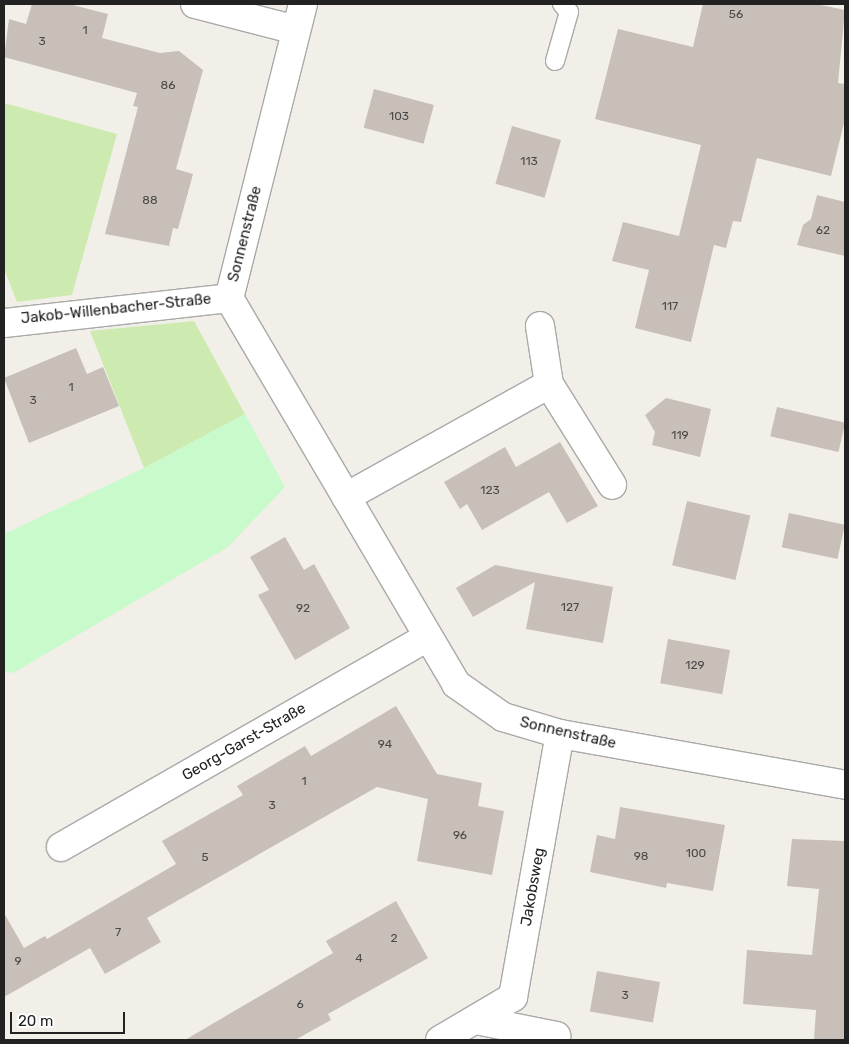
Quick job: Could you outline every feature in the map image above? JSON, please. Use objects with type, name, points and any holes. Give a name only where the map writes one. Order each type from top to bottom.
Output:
[{"type":"street","points":[[195,4],[296,30]]},
{"type":"street","name":"Sonnenstraße","points":[[303,4],[229,298],[456,684],[502,717],[560,734],[845,785]]},
{"type":"street","name":"Jakob-Willenbacher-Straße","points":[[4,323],[229,298]]},
{"type":"street","points":[[540,326],[550,384],[612,485]]},
{"type":"street","points":[[346,497],[550,384]]},
{"type":"street","name":"Georg-Garst-Straße","points":[[62,847],[427,637]]},
{"type":"street","name":"Jakobsweg","points":[[440,1040],[513,998],[560,734]]},
{"type":"street","points":[[476,1020],[556,1036]]},
{"type":"lane","points":[[555,61],[569,12],[562,4]]},
{"type":"green space","points":[[4,103],[117,134],[72,295],[17,302],[4,269]]},
{"type":"green space","points":[[194,321],[245,414],[144,468],[90,331]]},
{"type":"green space","points":[[245,414],[285,487],[228,547],[13,673],[4,671],[4,534],[144,468]]},
{"type":"building","points":[[32,4],[69,4],[108,14],[102,38],[160,53],[179,51],[203,70],[176,169],[193,174],[178,229],[173,228],[169,246],[105,234],[138,107],[133,106],[137,93],[4,57],[9,19],[26,24]]},
{"type":"building","points":[[703,4],[816,4],[845,10],[838,83],[845,84],[845,119],[831,176],[757,158],[741,222],[733,221],[726,248],[714,245],[691,342],[635,328],[649,270],[612,261],[623,222],[679,236],[701,145],[595,119],[618,29],[693,47]]},
{"type":"building","points":[[374,89],[434,105],[424,144],[364,128]]},
{"type":"building","points":[[512,126],[561,140],[544,198],[495,184]]},
{"type":"building","points":[[817,195],[845,202],[845,256],[797,245],[803,225],[811,219]]},
{"type":"building","points":[[76,348],[87,374],[103,367],[119,406],[29,443],[4,378]]},
{"type":"building","points":[[666,398],[711,409],[700,457],[652,445],[655,432],[645,415]]},
{"type":"building","points":[[777,407],[845,423],[838,452],[770,436]]},
{"type":"building","points":[[560,442],[598,506],[567,523],[549,492],[482,530],[467,504],[460,509],[444,482],[505,447],[516,467]]},
{"type":"building","points":[[687,501],[750,516],[735,580],[672,565]]},
{"type":"building","points":[[789,513],[845,525],[837,559],[782,547]]},
{"type":"building","points":[[285,537],[304,570],[314,564],[350,628],[295,660],[258,595],[269,590],[250,557]]},
{"type":"building","points":[[495,565],[613,587],[603,643],[526,629],[535,582],[473,617],[456,588]]},
{"type":"building","points":[[668,639],[730,650],[722,694],[660,683]]},
{"type":"building","points":[[396,706],[437,774],[482,783],[478,806],[504,811],[492,875],[417,861],[428,799],[377,787],[147,918],[161,942],[105,974],[90,948],[4,997],[4,913],[24,948],[45,936],[47,939],[176,864],[162,841],[243,795],[237,786],[305,746],[311,756]]},
{"type":"building","points":[[620,807],[725,825],[713,891],[667,883],[666,888],[590,872],[597,835],[615,839]]},
{"type":"building","points":[[792,839],[845,841],[845,1040],[814,1040],[816,1010],[743,1004],[747,950],[812,955],[819,889],[787,886]]},
{"type":"building","points":[[396,901],[428,958],[328,1014],[331,1020],[295,1040],[185,1040],[333,953],[326,941]]},
{"type":"building","points":[[597,971],[660,982],[653,1022],[590,1011]]}]
